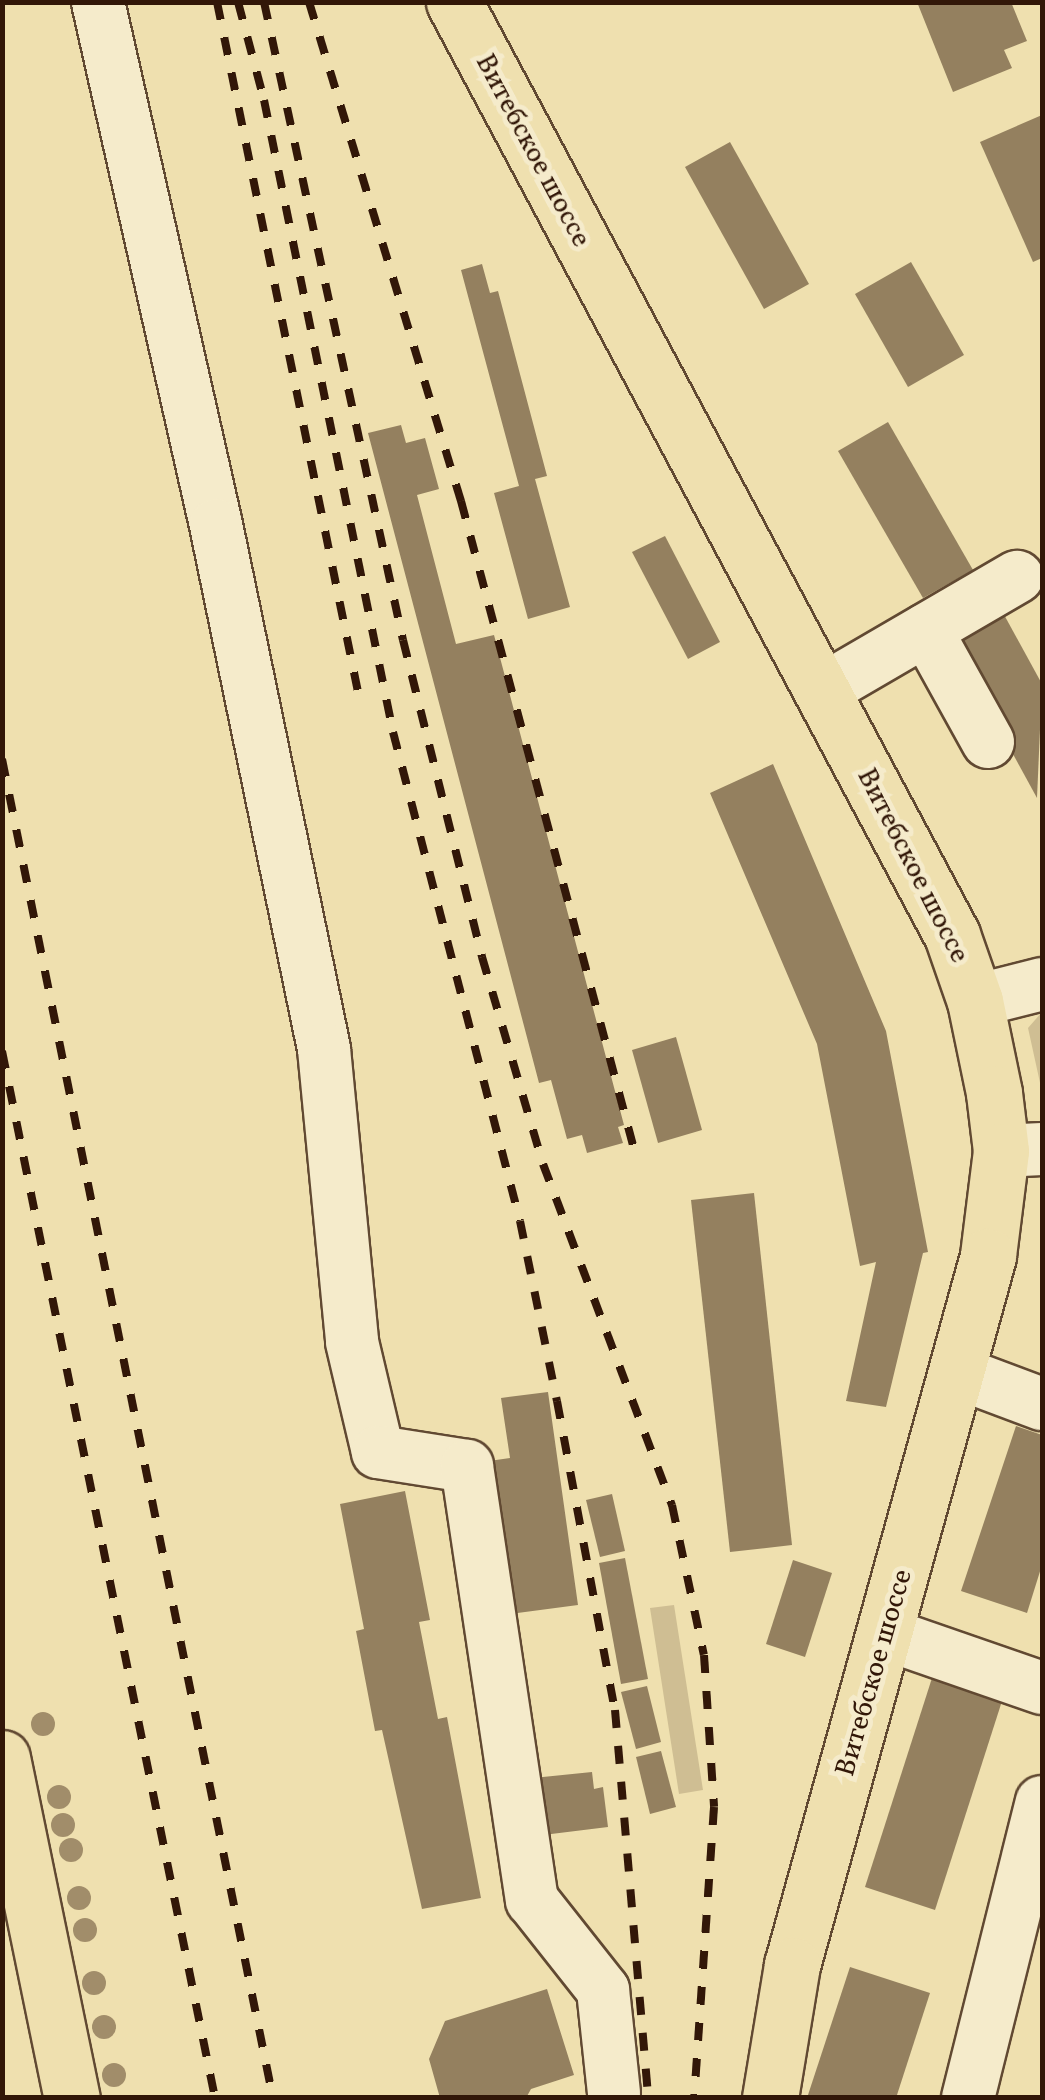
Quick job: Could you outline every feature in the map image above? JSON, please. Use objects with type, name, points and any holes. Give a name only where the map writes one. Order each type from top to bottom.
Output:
[{"type":"main road","name":"Витебское шоссе","points":[[454,2],[952,935],[1022,1150],[995,1221],[960,1373],[792,1965],[770,2098]]},
{"type":"main road","points":[[2,1758],[72,2098]]},
{"type":"street","points":[[98,2],[216,525],[324,1049],[352,1342],[378,1452],[466,1466],[532,1900],[603,1990],[614,2094]]},
{"type":"street","points":[[821,691],[1017,577]]},
{"type":"street","points":[[926,630],[988,742]]},
{"type":"street","points":[[975,1001],[1042,984]]},
{"type":"street","points":[[960,1373],[1042,1404]]},
{"type":"street","points":[[886,1634],[1042,1688]]},
{"type":"street","points":[[968,2098],[1042,1802]]},
{"type":"shaded area","points":[[1042,1012],[1042,1092],[1028,1028]]},
{"type":"shaded area","points":[[674,1605],[703,1790],[679,1794],[650,1608]]},
{"type":"building","points":[[917,2],[1011,2],[1027,41],[1004,50],[1012,68],[953,92]]},
{"type":"building","points":[[1042,115],[1042,258],[1033,262],[980,142]]},
{"type":"building","points":[[730,142],[809,284],[764,309],[685,167]]},
{"type":"building","points":[[911,262],[964,355],[908,387],[855,294]]},
{"type":"building","points":[[482,264],[490,293],[498,291],[547,476],[535,479],[570,607],[528,619],[494,493],[519,486],[461,270]]},
{"type":"building","points":[[888,422],[973,570],[923,598],[838,451]]},
{"type":"building","points":[[401,425],[406,443],[425,438],[439,489],[417,495],[456,644],[494,635],[624,1125],[618,1127],[623,1143],[587,1153],[582,1135],[567,1139],[551,1080],[539,1083],[368,433]]},
{"type":"building","points":[[665,536],[720,642],[688,659],[632,552]]},
{"type":"building","points":[[996,600],[1042,684],[1037,798],[944,628]]},
{"type":"building","points":[[773,764],[886,1031],[928,1252],[923,1253],[886,1407],[846,1401],[876,1262],[860,1266],[817,1044],[710,793]]},
{"type":"building","points":[[676,1037],[702,1130],[658,1143],[632,1050]]},
{"type":"building","points":[[754,1193],[792,1545],[730,1552],[691,1200]]},
{"type":"building","points":[[548,1392],[578,1605],[503,1615],[482,1462],[510,1458],[501,1398]]},
{"type":"building","points":[[1016,1426],[1042,1435],[1042,1565],[1027,1613],[961,1591]]},
{"type":"building","points":[[405,1491],[430,1620],[419,1622],[438,1719],[447,1717],[481,1898],[422,1909],[382,1730],[375,1731],[356,1631],[364,1629],[340,1504]]},
{"type":"building","points":[[612,1494],[625,1551],[600,1557],[586,1500]]},
{"type":"building","points":[[625,1558],[648,1679],[621,1684],[599,1563]]},
{"type":"building","points":[[793,1560],[832,1573],[805,1657],[766,1644]]},
{"type":"building","points":[[932,1678],[1002,1701],[935,1910],[865,1887]]},
{"type":"building","points":[[647,1686],[661,1742],[636,1749],[621,1692]]},
{"type":"building","points":[[661,1751],[676,1807],[650,1814],[636,1757]]},
{"type":"building","points":[[592,1772],[594,1789],[603,1787],[608,1827],[535,1836],[533,1778]]},
{"type":"building","points":[[850,1967],[930,1993],[896,2098],[807,2098]]},
{"type":"building","points":[[547,1989],[574,2075],[531,2089],[526,2098],[440,2098],[429,2059],[445,2021]]},
{"type":"railway","points":[[217,2],[360,702]]},
{"type":"railway","points":[[238,2],[264,100],[393,732],[520,1221],[557,1401],[615,1710],[648,2098]]},
{"type":"railway","points":[[264,2],[403,640],[482,957],[543,1164],[672,1505],[704,1655],[714,1807],[694,2098]]},
{"type":"railway","points":[[309,2],[461,501],[637,1160]]},
{"type":"railway","points":[[2,759],[273,2098]]},
{"type":"railway","points":[[2,1051],[215,2098]]}]
